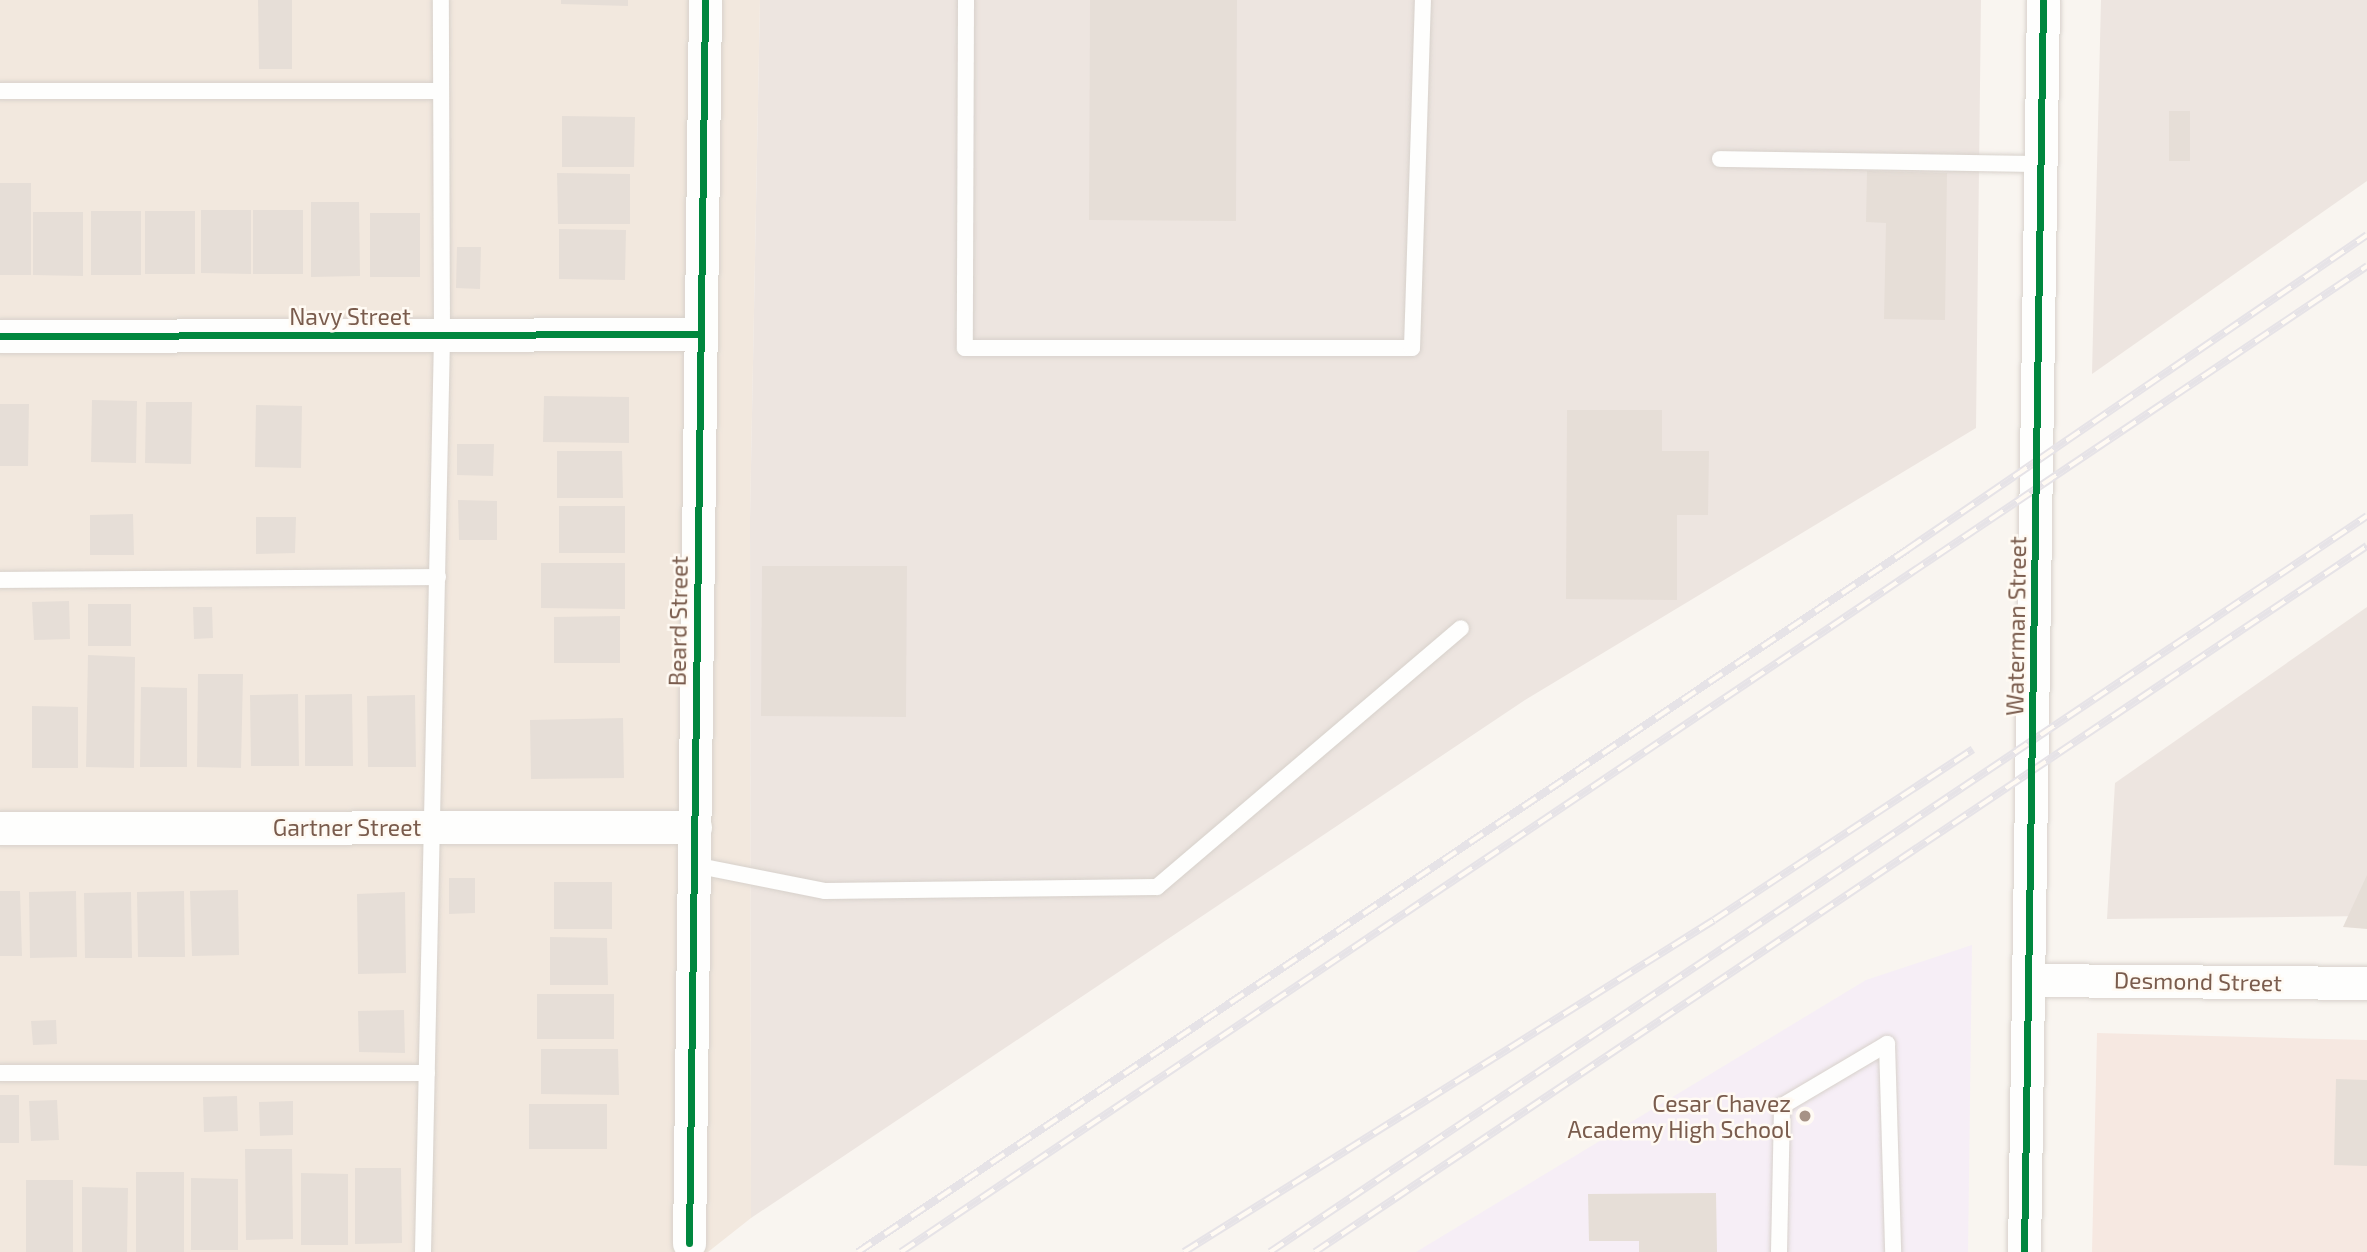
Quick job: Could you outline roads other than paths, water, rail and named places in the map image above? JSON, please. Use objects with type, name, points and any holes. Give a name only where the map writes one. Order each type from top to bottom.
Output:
[{"type":"street","name":"Beard Street","points":[[689,1243],[705,0]]},
{"type":"street","name":"Waterman Street","points":[[2024,1252],[2043,0]]},
{"type":"street","name":"Navy Street","points":[[0,336],[700,334]]},
{"type":"street","name":"Gartner Street","points":[[0,828],[695,827]]},
{"type":"street","name":"Desmond Street","points":[[2030,980],[2367,983]]},
{"type":"lane","points":[[423,1252],[442,335],[441,0]]},
{"type":"lane","points":[[966,0],[965,348],[1412,348],[1423,0]]},
{"type":"lane","points":[[0,92],[441,91]]},
{"type":"lane","points":[[1720,159],[2042,164]]},
{"type":"lane","points":[[0,580],[438,578]]},
{"type":"lane","points":[[694,865],[825,891],[1157,887],[1461,628]]},
{"type":"lane","points":[[1779,1252],[1782,1106],[1887,1044],[1893,1252]]},
{"type":"lane","points":[[0,1073],[427,1073]]},
{"type":"railway","points":[[858,1252],[1908,549],[2367,235]]},
{"type":"railway","points":[[901,1252],[2367,266]]},
{"type":"railway","points":[[1270,1252],[2367,516]]},
{"type":"railway","points":[[1315,1252],[2367,546]]},
{"type":"railway","points":[[1184,1252],[1714,920],[1973,749]]},
{"type":"place","name":"Cesar Chavez Academy High School","points":[[1805,1116]]}]
